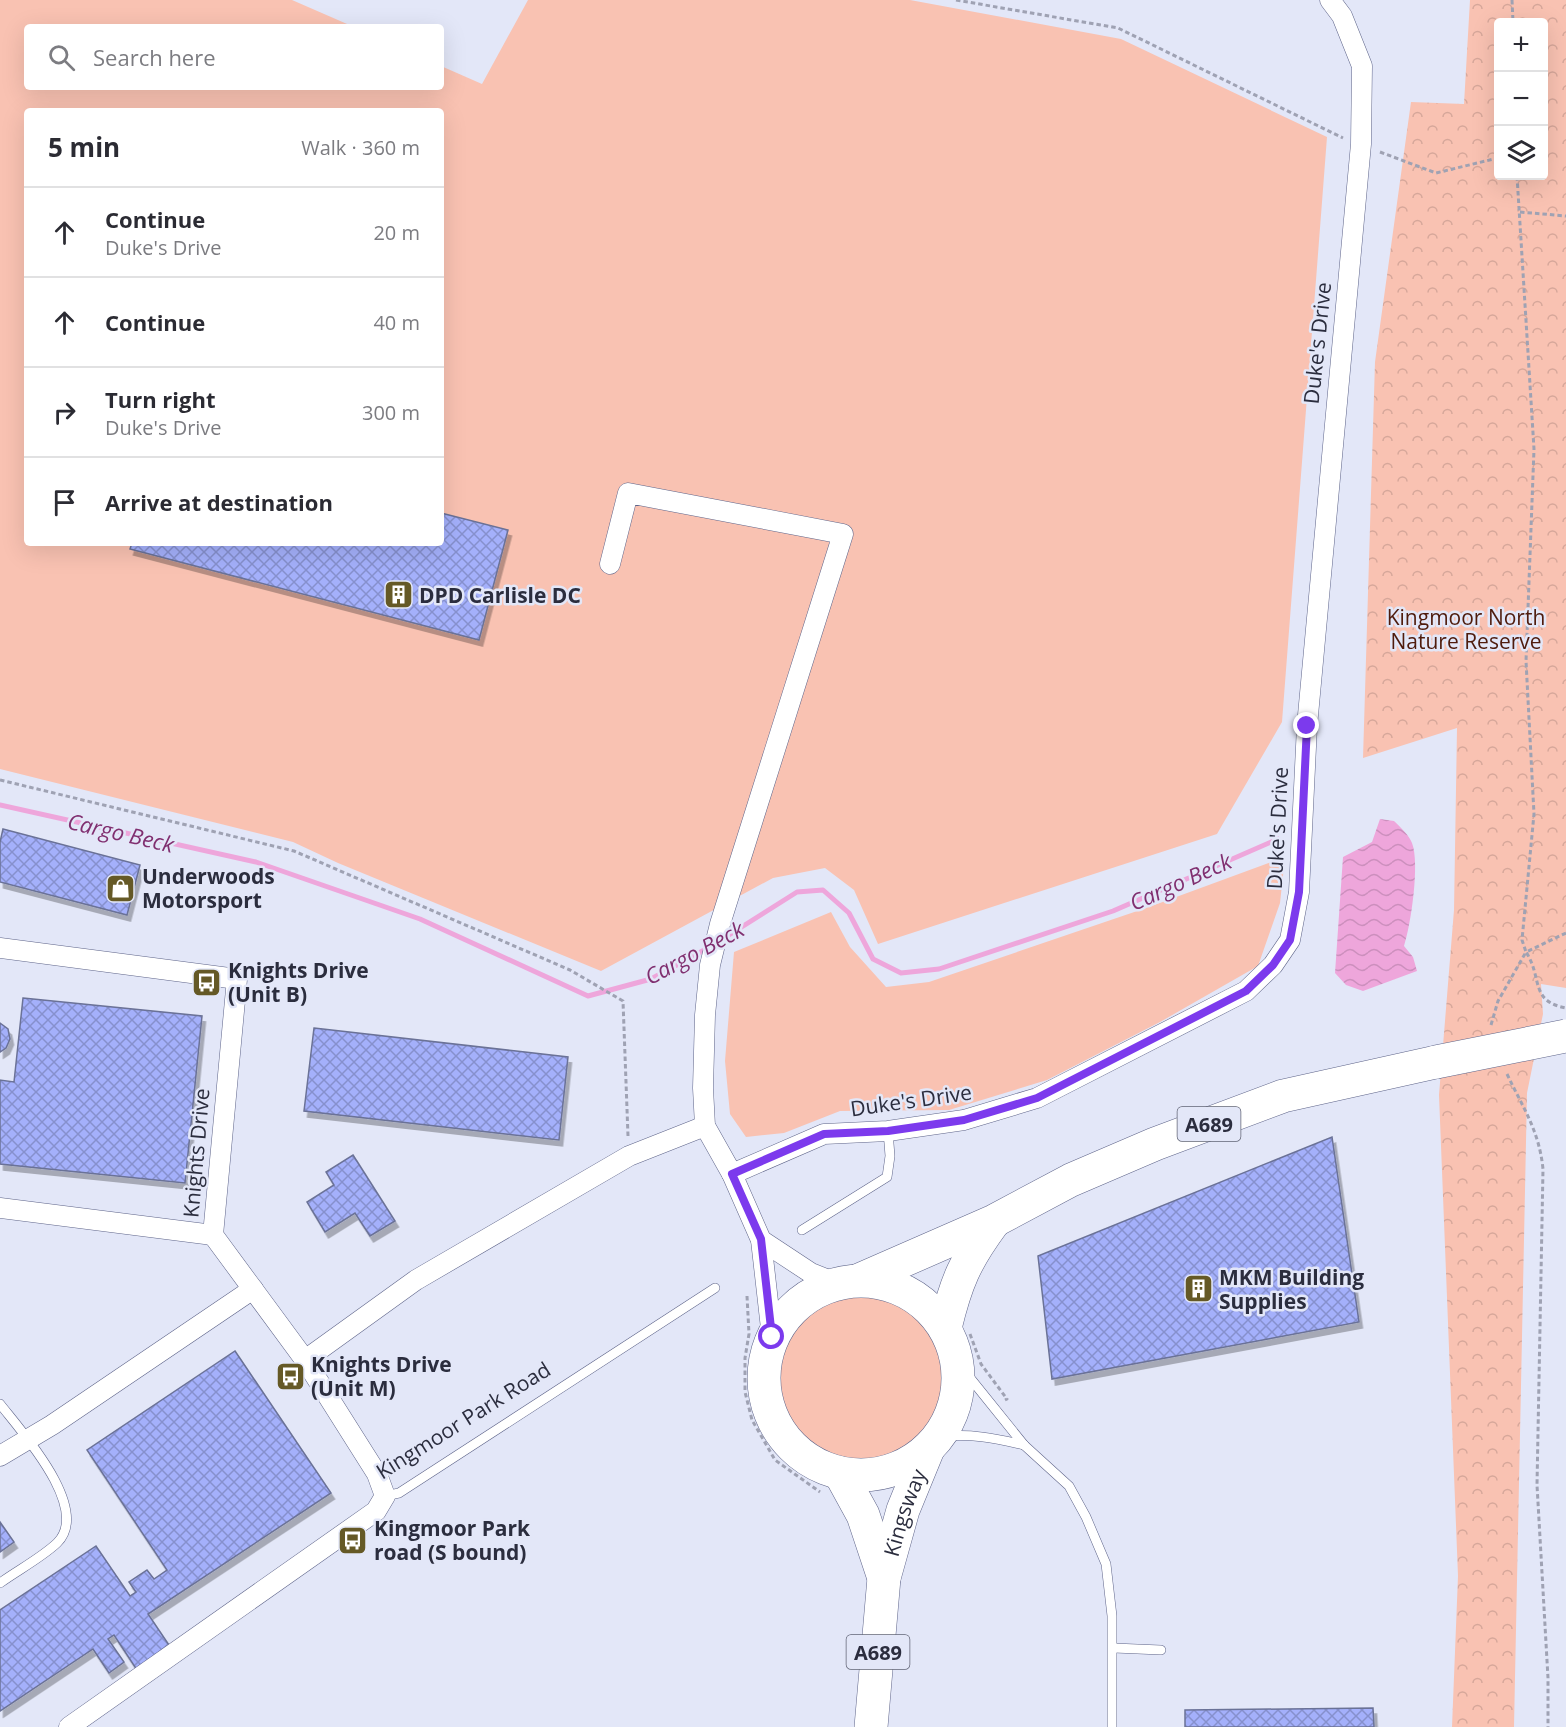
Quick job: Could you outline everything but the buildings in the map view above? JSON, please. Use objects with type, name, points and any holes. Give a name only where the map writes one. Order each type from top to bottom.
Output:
[{"type":"highway","name":"A689","points":[[848,1282],[885,1283],[909,1292],[930,1308],[945,1328],[958,1363],[958,1394],[951,1417],[934,1443],[909,1463],[887,1472],[864,1475],[840,1473],[813,1463],[798,1451],[774,1422],[765,1394],[764,1365],[772,1337],[788,1313],[810,1294],[848,1282],[994,1221],[1071,1180],[1155,1144],[1283,1095],[1566,1036]]},
{"type":"highway","name":"A689","points":[[945,1328],[961,1270],[994,1221]]},
{"type":"highway","name":"Kingsway","points":[[872,1727],[884,1578],[903,1510],[934,1443]]},
{"type":"highway","name":"Kingsway","points":[[840,1473],[856,1498],[870,1530],[884,1578]]},
{"type":"street","name":"Duke's Drive","points":[[732,1174],[824,1134],[888,1131],[964,1120],[1037,1098],[1246,991],[1273,965],[1290,940],[1299,892],[1308,714],[1361,144],[1362,66],[1342,16],[1330,0]]},
{"type":"street","points":[[610,564],[628,494],[843,534],[720,924],[710,965],[705,1015],[703,1088],[705,1126],[732,1174],[761,1239],[772,1337]]},
{"type":"street","name":"Knights Drive","points":[[0,948],[237,979],[213,1235],[305,1360],[377,1474],[385,1496]]},
{"type":"street","points":[[305,1360],[416,1280],[629,1156],[705,1126]]},
{"type":"street","points":[[0,1208],[213,1235]]},
{"type":"street","points":[[761,1239],[811,1273],[848,1282]]},
{"type":"street","points":[[0,1456],[253,1289]]},
{"type":"street","name":"Kingmoor Park Road","points":[[69,1727],[376,1511],[385,1496]]},
{"type":"lane","points":[[802,1230],[887,1177],[890,1156],[888,1131]]},
{"type":"lane","name":"Kingmoor Park Road","points":[[385,1496],[399,1493],[715,1287]]},
{"type":"lane","points":[[958,1363],[1024,1445],[1069,1486],[1086,1516],[1106,1564],[1114,1648],[1112,1727]]},
{"type":"lane","points":[[0,1404],[61,1491],[65,1529],[58,1542],[0,1583]]},
{"type":"lane","points":[[934,1443],[961,1434],[984,1435],[1024,1445]]},
{"type":"lane","points":[[1114,1648],[1161,1650]]},
{"type":"path","points":[[956,0],[1118,27],[1361,144]]},
{"type":"path","points":[[1512,0],[1513,18]]},
{"type":"path","points":[[1398,159],[1436,173],[1494,159]]},
{"type":"path","points":[[1517,180],[1533,448],[1526,661],[1533,814],[1522,940],[1534,965],[1540,996],[1548,1003],[1566,1008]]},
{"type":"path","points":[[1519,212],[1566,216]]},
{"type":"path","points":[[0,780],[294,851],[570,970],[623,1001],[629,1156]]},
{"type":"path","points":[[1493,1033],[1490,1022],[1498,1001],[1526,952],[1566,933]]},
{"type":"path","points":[[1503,1066],[1527,1110],[1540,1143],[1543,1169],[1537,1485],[1548,1678],[1548,1727]]},
{"type":"green space","points":[[0,0],[292,0],[347,24],[24,24],[24,90],[444,90],[444,67],[482,84],[528,0],[910,0],[1121,39],[1327,137],[1282,722],[1217,834],[878,944],[854,890],[825,868],[773,878],[601,971],[338,863],[293,842],[0,769]]},
{"type":"green space","name":"Kingmoor North Nature Reserve","points":[[1470,0],[1566,0],[1566,988],[1541,984],[1543,1014],[1527,1093],[1514,1727],[1452,1727],[1458,1576],[1439,1095],[1454,910],[1457,728],[1363,758],[1375,362],[1411,102],[1464,104]]},
{"type":"green space","points":[[1285,857],[1280,903],[1258,966],[1160,1022],[1047,1080],[949,1110],[840,1111],[784,1133],[746,1137],[730,1114],[725,1061],[734,952],[831,912],[850,947],[886,987],[929,982],[1149,907]]},
{"type":"green space","points":[[862,1295],[878,1296],[894,1301],[921,1319],[939,1346],[944,1362],[944,1394],[939,1410],[921,1437],[894,1455],[878,1460],[862,1461],[846,1460],[830,1455],[803,1437],[785,1410],[780,1394],[779,1378],[780,1362],[785,1346],[803,1319],[830,1301],[846,1296]]},
{"type":"water","points":[[1380,819],[1394,821],[1407,834],[1412,843],[1415,879],[1412,909],[1404,946],[1413,957],[1417,971],[1363,991],[1346,985],[1335,973],[1343,857],[1372,842]]},
{"type":"waterway","name":"Cargo Beck","points":[[0,805],[256,862],[420,919],[588,996],[651,979],[708,948]]},
{"type":"waterway","name":"Cargo Beck","points":[[721,940],[797,892],[823,890],[849,913],[873,959],[901,973],[939,969],[1113,911],[1278,839]]},
{"type":"place","name":"DPD Carlisle DC","points":[[398,595]]},
{"type":"place","name":"Underwoods Motorsport","points":[[121,888]]},
{"type":"place","name":"Knights Drive (Unit B)","points":[[207,982]]},
{"type":"place","name":"MKM Building Supplies","points":[[1198,1289]]},
{"type":"place","name":"Knights Drive (Unit M)","points":[[290,1376]]},
{"type":"place","name":"Kingmoor Park road (S bound)","points":[[353,1540]]},
{"type":"route","points":[[772,1337],[761,1239],[732,1174],[824,1134],[888,1131],[964,1120],[1037,1098],[1089,1074],[1246,991],[1273,965],[1290,940],[1299,892],[1307,726]]}]
